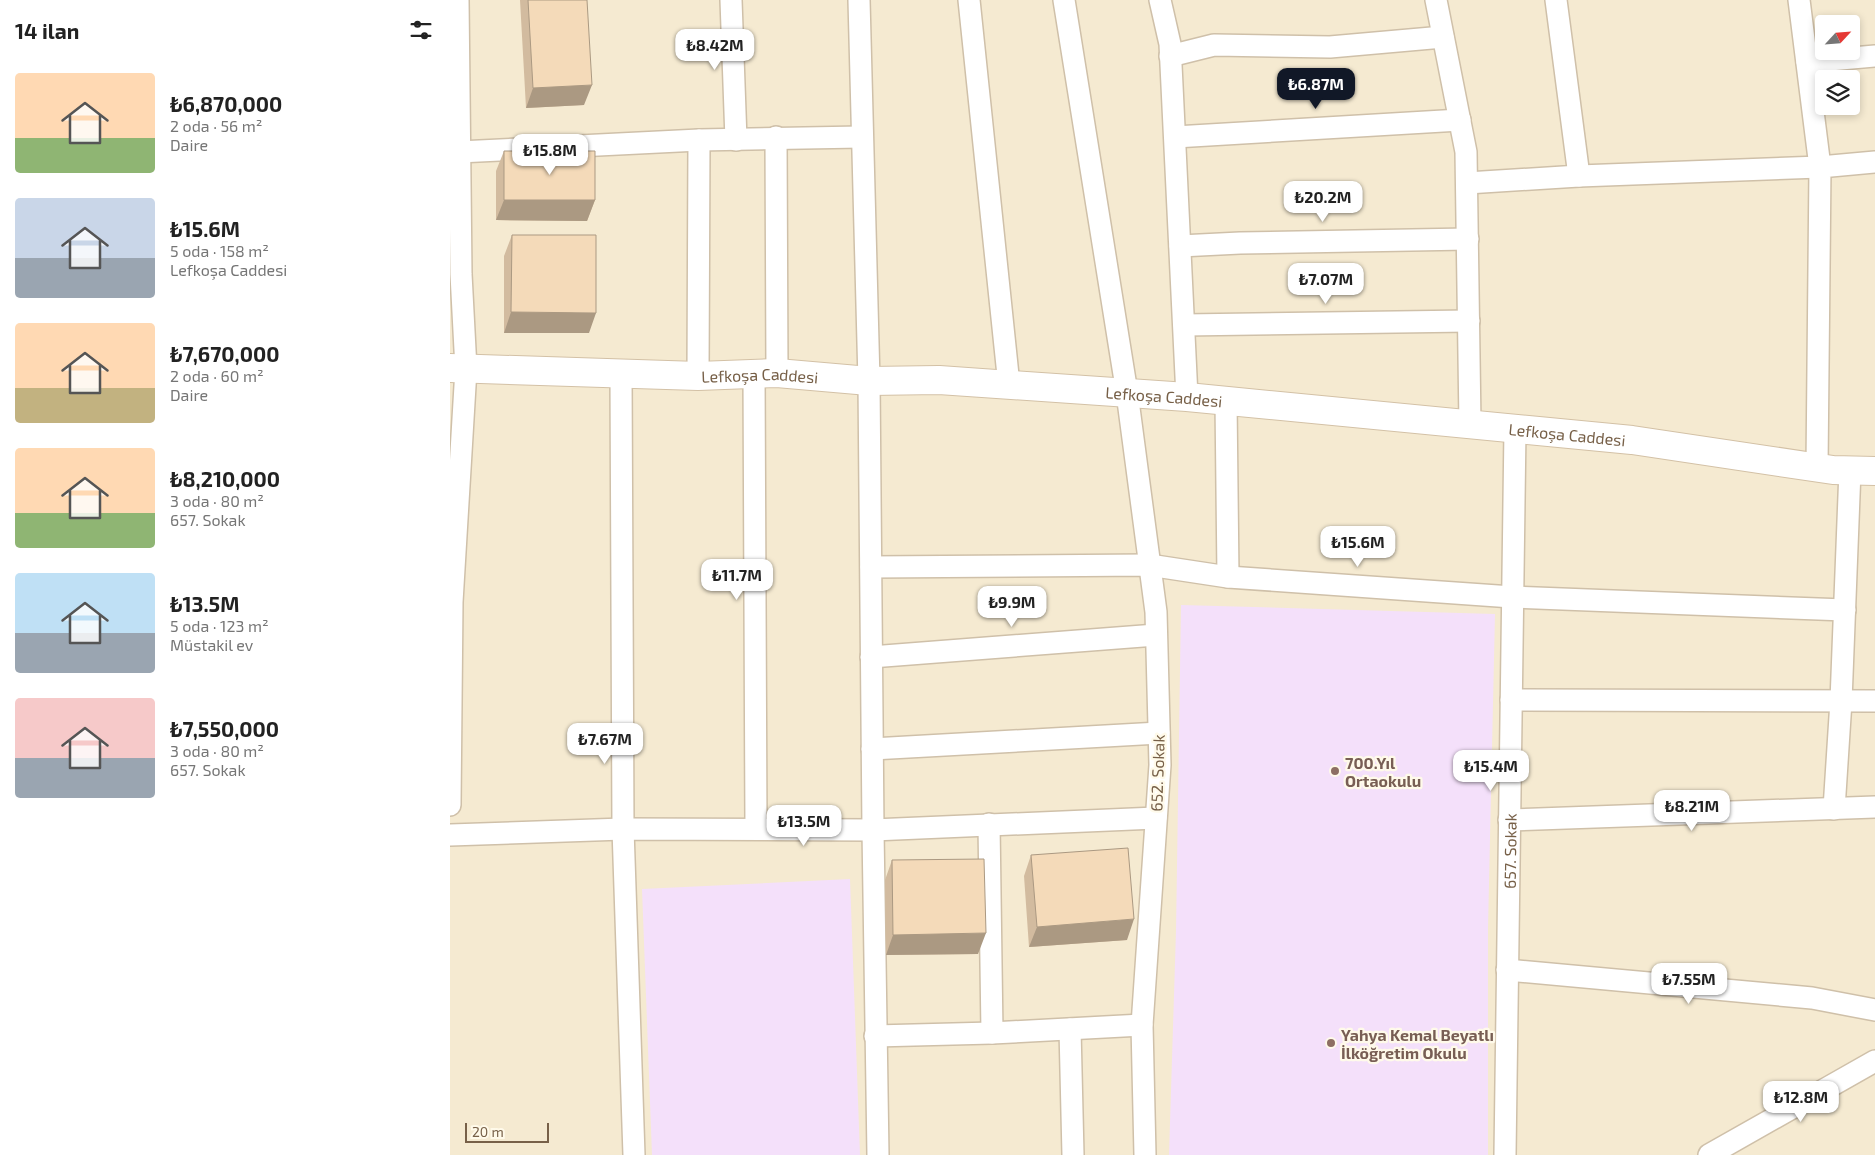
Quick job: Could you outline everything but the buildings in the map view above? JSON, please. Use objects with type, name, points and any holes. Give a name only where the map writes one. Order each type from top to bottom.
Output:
[{"type":"street","points":[[450,805],[451,602],[458,369],[456,274],[459,152],[458,0]]},
{"type":"street","points":[[731,0],[736,140]]},
{"type":"street","points":[[859,0],[869,381],[878,1155]]},
{"type":"street","points":[[969,0],[1009,385]]},
{"type":"street","name":"652. Sokak","points":[[1064,0],[1127,393],[1156,612],[1160,765],[1142,1025],[1146,1155]]},
{"type":"street","points":[[1160,0],[1170,44],[1187,397]]},
{"type":"street","points":[[1436,0],[1466,152],[1470,424]]},
{"type":"street","points":[[1556,0],[1579,176]]},
{"type":"street","points":[[1799,0],[1820,168],[1817,467]]},
{"type":"street","points":[[1170,56],[1214,45],[1330,47],[1443,37]]},
{"type":"street","points":[[1807,62],[1875,56]]},
{"type":"street","points":[[1174,137],[1460,120]]},
{"type":"street","points":[[459,152],[776,137],[862,137]]},
{"type":"street","points":[[756,829],[766,373],[776,137]]},
{"type":"street","points":[[698,376],[699,140]]},
{"type":"street","points":[[1467,183],[1579,176],[1820,168],[1875,162]]},
{"type":"street","points":[[1180,246],[1240,243],[1468,239]]},
{"type":"street","points":[[1184,325],[1469,321]]},
{"type":"street","name":"Lefkoşa Caddesi","points":[[458,369],[698,376],[766,373],[869,381],[939,380],[1187,397],[1632,440],[1817,467],[1863,470]]},
{"type":"street","points":[[622,373],[623,829],[634,1155]]},
{"type":"street","points":[[1226,401],[1228,577]]},
{"type":"street","name":"657. Sokak","points":[[1505,1155],[1515,429]]},
{"type":"street","points":[[1834,809],[1845,610],[1863,470]]},
{"type":"street","points":[[871,567],[1149,565],[1228,577],[1512,597],[1845,610]]},
{"type":"street","points":[[871,657],[1156,635]]},
{"type":"street","points":[[1511,700],[1875,701]]},
{"type":"street","points":[[872,750],[1159,733]]},
{"type":"street","points":[[1509,820],[1875,807]]},
{"type":"street","points":[[450,835],[623,829],[873,830],[1156,818]]},
{"type":"street","points":[[989,824],[992,1033]]},
{"type":"street","points":[[1507,970],[1812,998],[1875,1010]]},
{"type":"street","points":[[876,1036],[992,1033],[1142,1025]]},
{"type":"street","points":[[1070,1029],[1073,1155]]},
{"type":"street","points":[[1709,1155],[1875,1061]]},
{"type":"shaded area","points":[[450,0],[1875,0],[1875,1155],[450,1155]]},
{"type":"shaded area","points":[[1181,605],[1495,614],[1488,928],[1488,1155],[1169,1155],[1176,931]]},
{"type":"shaded area","points":[[850,879],[860,1155],[652,1155],[642,889]]},
{"type":"place","name":"700.Yıl Ortaokulu","points":[[1335,771]]},
{"type":"place","name":"Yahya Kemal Beyatlı İlköğretim Okulu","points":[[1331,1043]]}]
